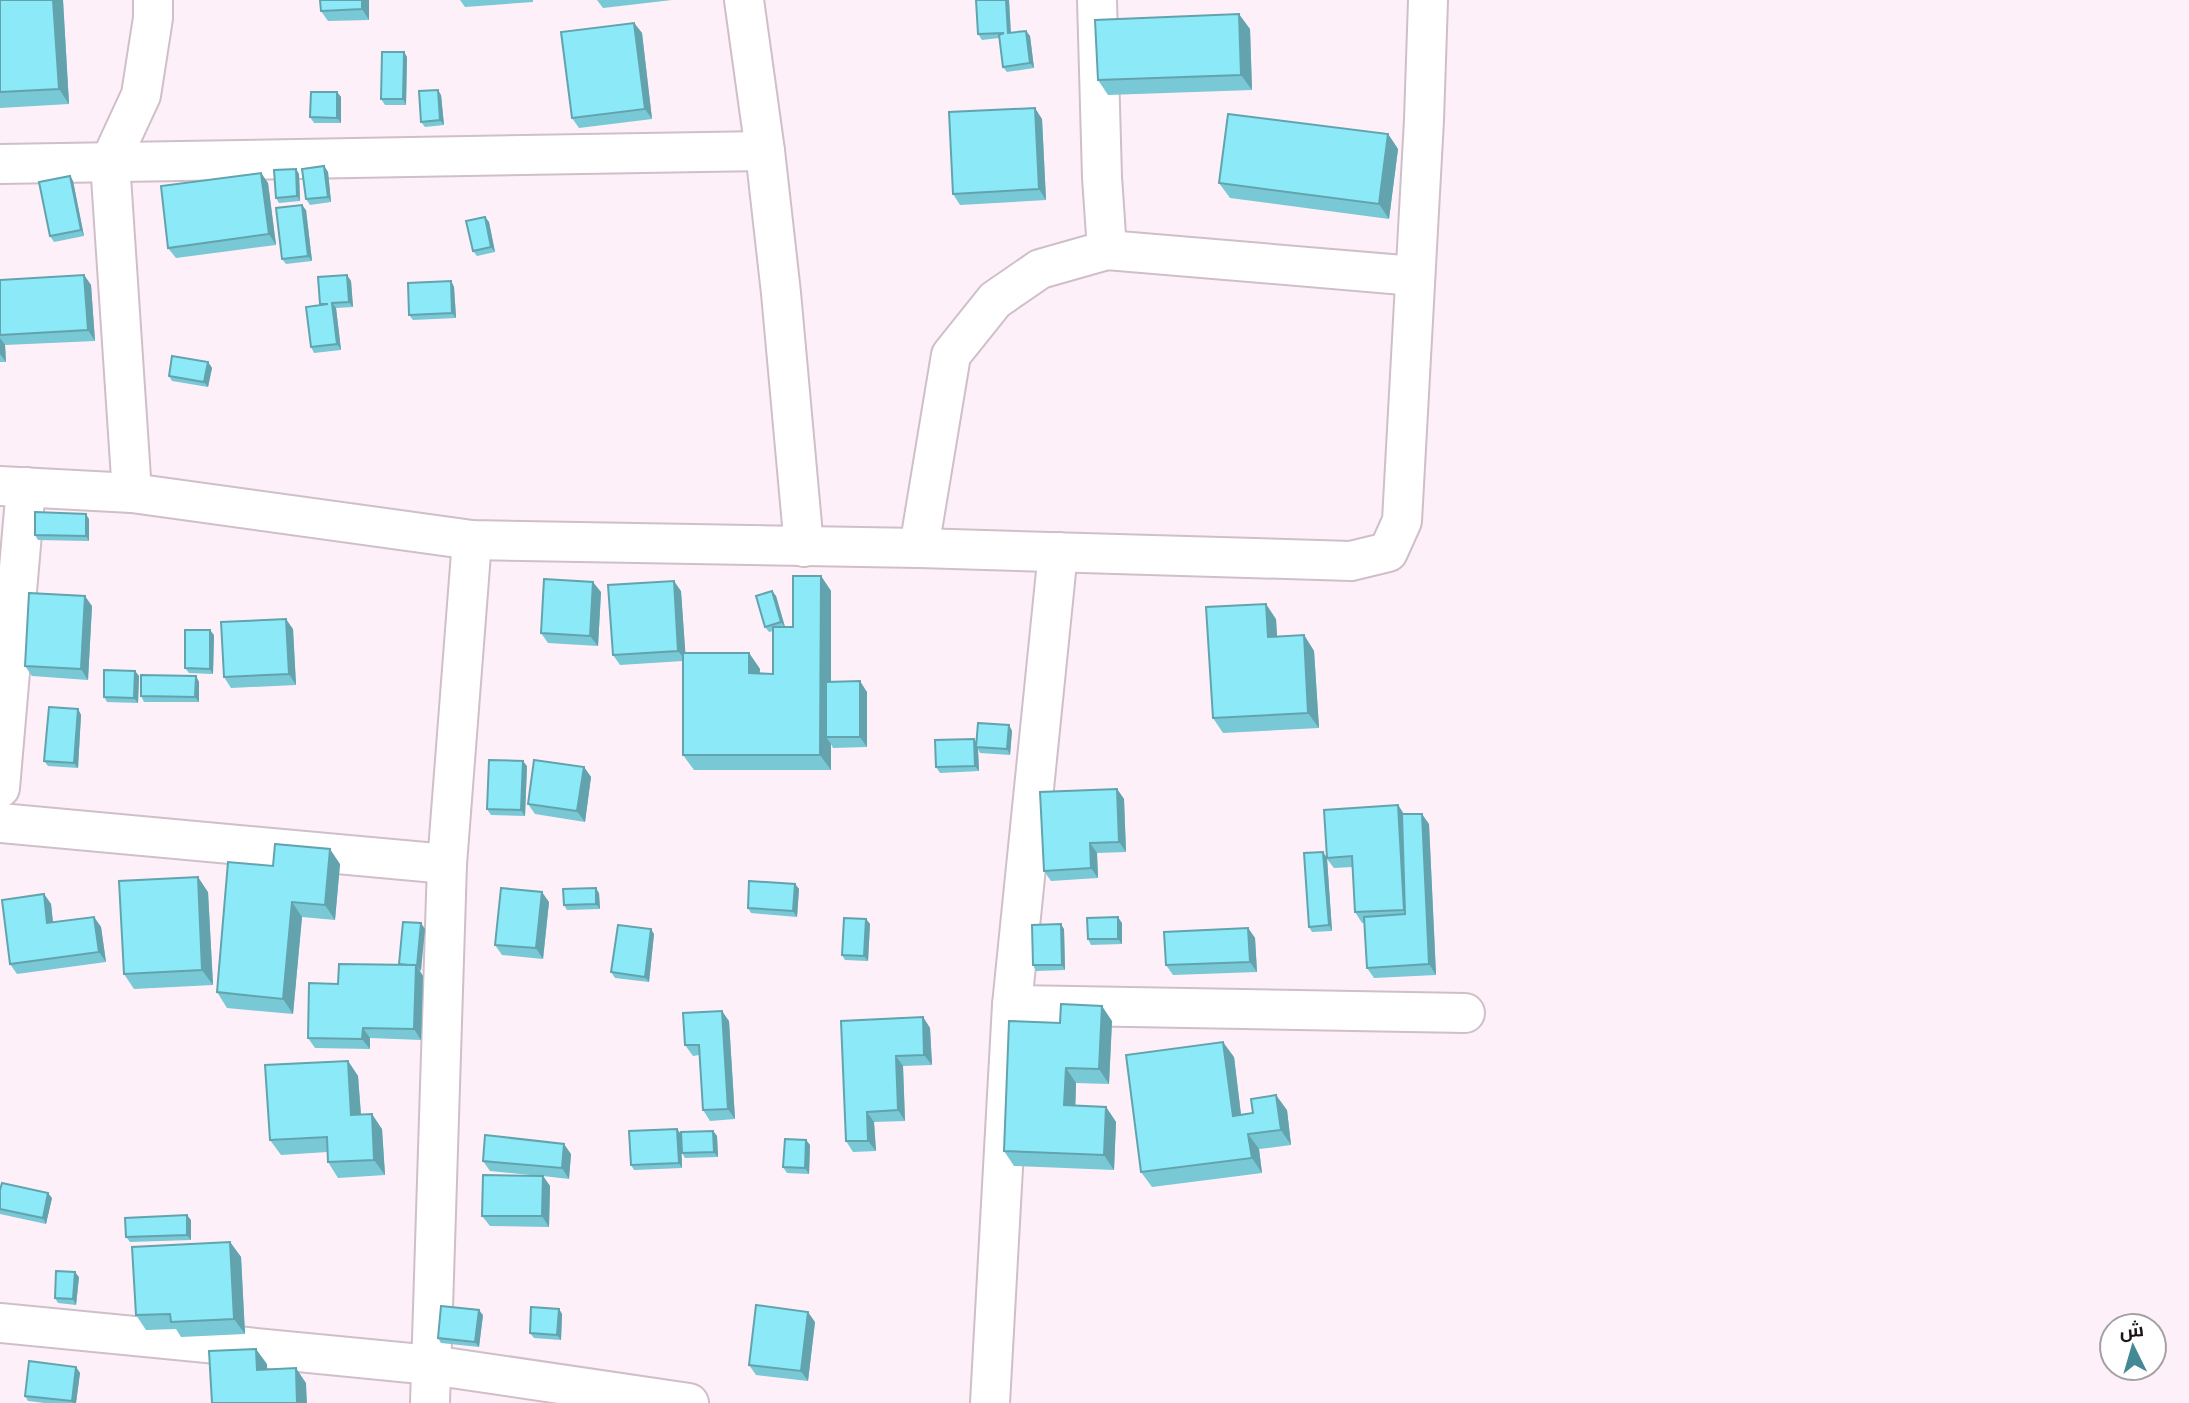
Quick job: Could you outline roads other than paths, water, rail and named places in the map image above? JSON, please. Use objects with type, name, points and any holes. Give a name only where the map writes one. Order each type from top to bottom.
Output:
[{"type":"street","points":[[132,493],[110,162],[141,95],[153,18],[153,0]]},
{"type":"street","points":[[744,0],[781,293],[803,547]]},
{"type":"street","points":[[1097,0],[1107,250]]},
{"type":"street","points":[[0,788],[13,487],[132,493],[472,540],[919,548],[1351,561],[1388,552],[1402,522],[1428,0]]},
{"type":"street","points":[[0,164],[765,151]]},
{"type":"street","points":[[919,548],[951,355],[995,300],[1040,269],[1107,250],[1415,276]]},
{"type":"street","points":[[430,1403],[447,864],[472,540]]},
{"type":"street","points":[[990,1403],[1013,1005],[1058,552]]},
{"type":"street","points":[[0,823],[447,864]]},
{"type":"street","points":[[1013,1005],[1465,1013]]},
{"type":"street","points":[[0,1323],[430,1365],[689,1403]]}]
